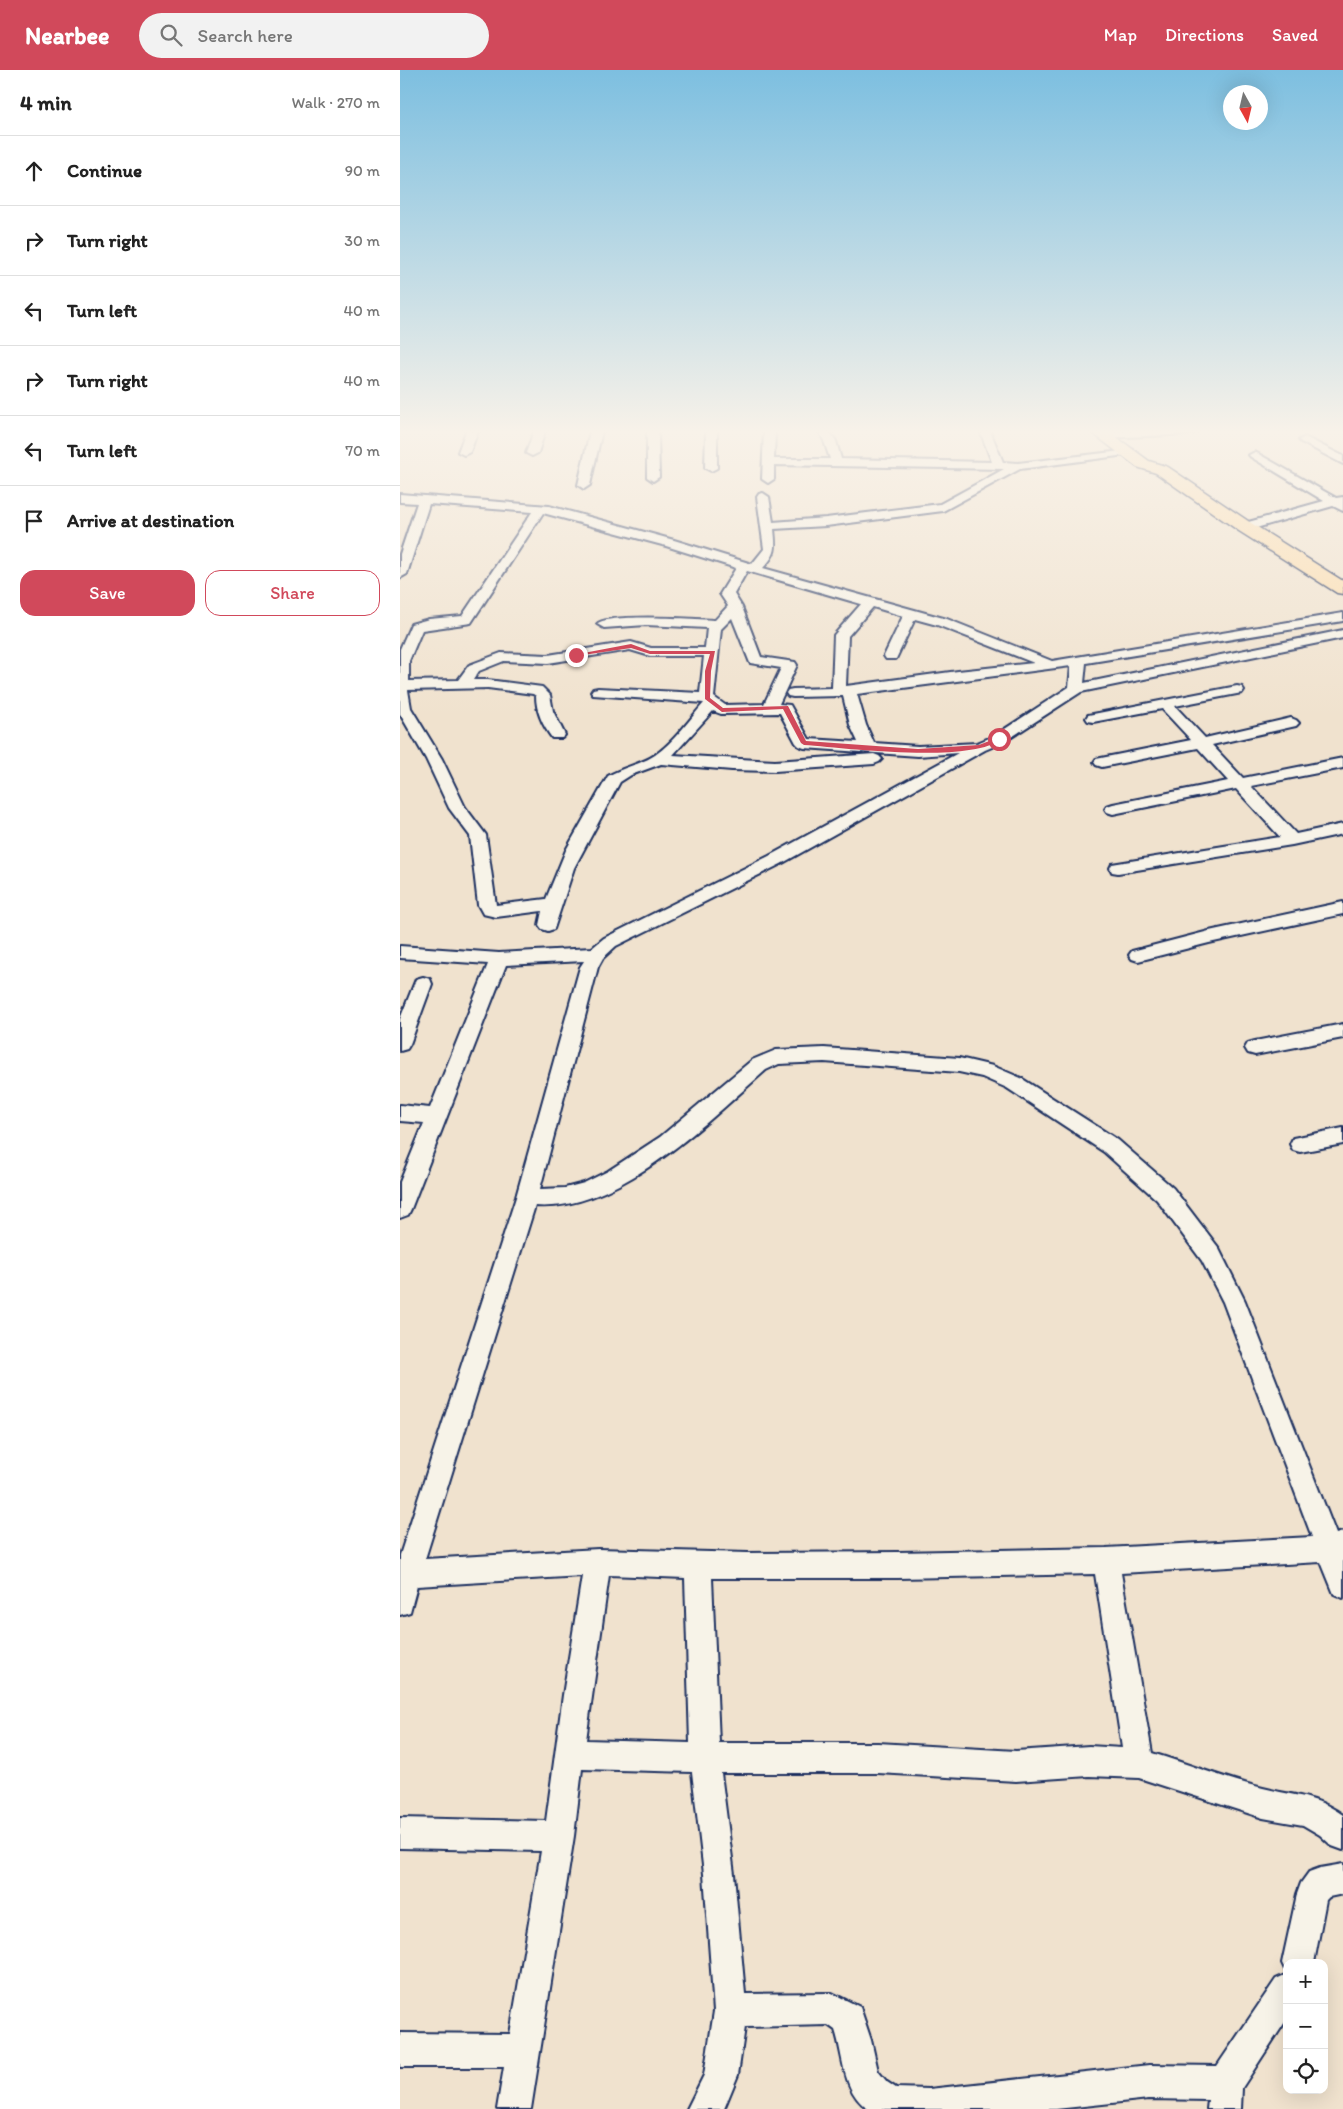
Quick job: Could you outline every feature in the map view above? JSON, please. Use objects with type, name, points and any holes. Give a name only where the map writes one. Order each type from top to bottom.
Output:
[{"type":"highway","points":[[1225,526],[1343,603]]},
{"type":"highway","points":[[1245,527],[1343,588]]},
{"type":"street","points":[[400,574],[416,526]]},
{"type":"street","points":[[529,526],[466,620],[429,622],[416,627],[402,661],[401,695],[404,708],[434,759],[457,808],[478,836],[489,910],[496,911],[552,904]]},
{"type":"street","points":[[608,526],[942,622],[1051,666]]},
{"type":"street","points":[[767,526],[770,549],[766,558],[748,567],[727,594],[735,607],[755,660],[790,665],[770,708]]},
{"type":"street","points":[[868,748],[844,691],[841,635],[870,602]]},
{"type":"street","points":[[548,925],[552,904],[574,854],[614,779],[625,772],[660,759],[681,739],[710,700],[708,671],[713,652],[714,628],[735,607]]},
{"type":"street","points":[[890,656],[911,614]]},
{"type":"street","points":[[793,693],[844,691],[958,675],[1051,666],[1343,618]]},
{"type":"street","points":[[604,624],[646,621],[719,624]]},
{"type":"street","points":[[400,1602],[404,1574],[527,1197],[589,967],[597,954],[610,942],[774,860],[980,747],[999,739],[1076,688],[1343,634]]},
{"type":"street","points":[[464,684],[474,668],[506,656],[548,659],[631,646],[650,652],[713,652]]},
{"type":"street","points":[[1076,688],[1079,660]]},
{"type":"street","points":[[401,686],[495,684],[537,690],[543,696],[546,715],[557,735]]},
{"type":"street","points":[[1093,718],[1238,690]]},
{"type":"street","points":[[598,692],[710,700],[722,710],[785,708],[804,743],[918,751]]},
{"type":"street","points":[[1165,704],[1292,840]]},
{"type":"street","points":[[1102,762],[1291,723]]},
{"type":"street","points":[[660,759],[732,765],[775,766],[872,759],[918,751],[980,747]]},
{"type":"street","points":[[1113,809],[1343,763]]},
{"type":"street","points":[[1118,868],[1292,840],[1343,829]]},
{"type":"street","points":[[1138,956],[1209,937],[1343,908]]},
{"type":"street","points":[[400,952],[499,959],[597,954]]},
{"type":"street","points":[[400,1209],[499,959]]},
{"type":"street","points":[[400,1044],[423,984]]},
{"type":"street","points":[[1255,1048],[1343,1030]]},
{"type":"street","points":[[527,1197],[565,1198],[610,1180],[662,1147],[759,1065],[776,1057],[824,1055],[959,1065],[986,1071],[1014,1083],[1111,1146],[1165,1194],[1210,1254],[1234,1301],[1266,1389],[1337,1547],[1343,1585]]},
{"type":"street","points":[[400,1113],[437,1117]]},
{"type":"street","points":[[1300,1144],[1343,1136]]},
{"type":"street","points":[[404,1574],[598,1562],[698,1565],[879,1565],[1106,1561],[1337,1547]]},
{"type":"street","points":[[1106,1561],[1139,1763]]},
{"type":"street","points":[[514,2109],[559,1836],[577,1695],[598,1562]]},
{"type":"street","points":[[698,1565],[705,1758],[719,1874],[730,2011],[724,2069],[711,2100],[704,2109]]},
{"type":"street","points":[[570,1754],[705,1758],[878,1758],[1016,1766],[1089,1761],[1139,1763],[1263,1803],[1307,1810],[1331,1824],[1343,1835]]},
{"type":"street","points":[[400,1833],[559,1836]]},
{"type":"street","points":[[1299,1959],[1312,1894],[1320,1883],[1343,1879]]},
{"type":"street","points":[[730,2011],[832,2009],[848,2019],[855,2040],[863,2079],[876,2094],[891,2105],[929,2106],[1149,2082],[1224,2096],[1283,1997]]},
{"type":"street","points":[[400,2050],[524,2051]]},
{"type":"route","points":[[576,655],[624,646],[637,646],[644,651],[650,652],[713,652],[708,671],[707,698],[722,710],[785,708],[804,743],[918,751],[980,747],[999,739]]}]
